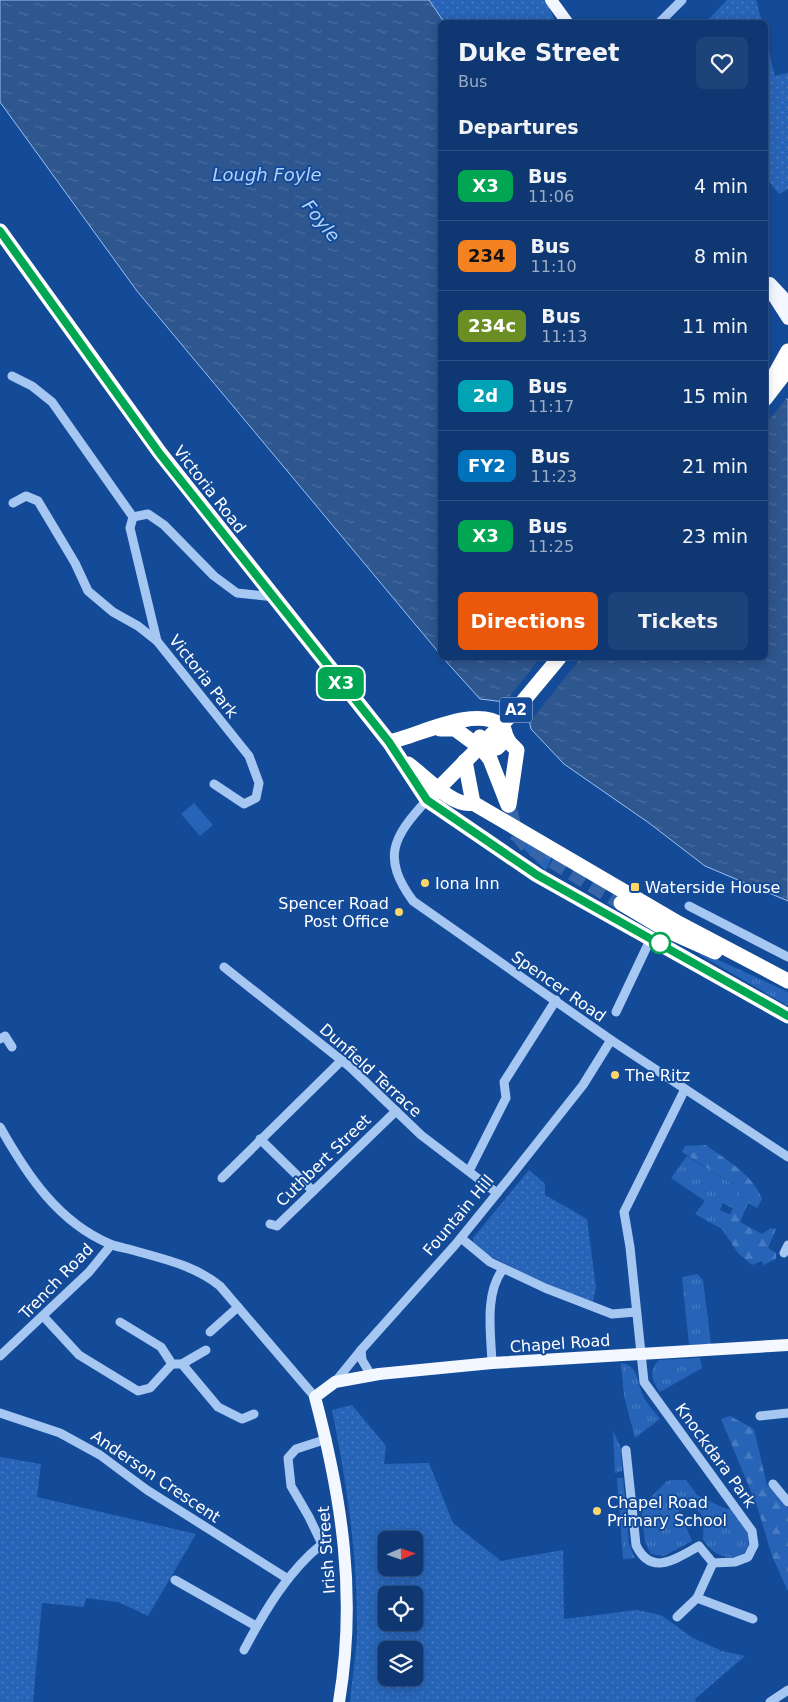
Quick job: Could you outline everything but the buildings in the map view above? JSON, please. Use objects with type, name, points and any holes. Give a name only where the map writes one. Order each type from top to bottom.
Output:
[{"type":"highway","name":"Victoria Road","points":[[0,231],[160,454],[389,742],[427,800]]},
{"type":"highway","points":[[788,351],[770,383],[788,369]]},
{"type":"highway","points":[[768,395],[788,369]]},
{"type":"highway","name":"A2","points":[[427,800],[514,712],[557,660]]},
{"type":"highway","name":"A2","points":[[513,709],[506,738],[517,750],[509,808],[490,759],[482,749],[480,738],[493,721],[513,709]]},
{"type":"highway","points":[[389,742],[472,717],[493,721]]},
{"type":"highway","points":[[433,729],[455,729],[482,749],[496,748],[506,738]]},
{"type":"highway","points":[[466,760],[473,803]]},
{"type":"highway","name":"Victoria Road","points":[[403,761],[437,788],[463,802],[473,803],[678,922],[759,965]]},
{"type":"highway","points":[[427,800],[537,875],[788,1016]]},
{"type":"highway","points":[[621,903],[668,931],[709,950],[759,965],[788,981]]},
{"type":"highway","points":[[668,931],[736,986]]},
{"type":"main road","points":[[550,0],[565,20]]},
{"type":"main road","points":[[768,280],[788,300]]},
{"type":"main road","points":[[768,288],[788,320]]},
{"type":"main road","name":"Chapel Road","points":[[335,1382],[371,1375],[492,1363],[788,1345]]},
{"type":"main road","name":"Fountain Hill","points":[[316,1397],[335,1382]]},
{"type":"main road","name":"Irish Street","points":[[316,1397],[340,1500],[346,1564],[347,1633],[339,1702]]},
{"type":"street","points":[[662,20],[682,0]]},
{"type":"street","points":[[12,376],[32,386],[52,402],[133,517],[148,514],[164,525],[214,576],[237,593],[274,597]]},
{"type":"street","points":[[13,503],[26,496],[38,500],[75,563],[88,591],[112,612],[138,626],[157,641]]},
{"type":"street","name":"Victoria Park","points":[[133,517],[130,528],[157,641],[249,756],[259,783],[256,798],[244,804],[214,784]]},
{"type":"street","name":"Spencer Road","points":[[427,800],[401,831],[393,850],[395,870],[402,886],[413,901],[556,1000],[610,1040],[788,1157]]},
{"type":"street","points":[[689,906],[788,957]]},
{"type":"street","points":[[616,1012],[651,938]]},
{"type":"street","name":"Dunfield Terrace","points":[[224,967],[342,1060],[421,1135],[497,1193]]},
{"type":"street","points":[[468,1171],[506,1098],[504,1082],[556,1000]]},
{"type":"street","points":[[0,1038],[5,1036],[12,1047]]},
{"type":"street","name":"Fountain Hill","points":[[335,1382],[361,1350],[461,1238],[583,1085],[610,1040]]},
{"type":"street","points":[[222,1178],[342,1060]]},
{"type":"street","points":[[640,1355],[630,1247],[624,1212],[685,1089]]},
{"type":"street","name":"Cuthbert Street","points":[[270,1224],[277,1226],[396,1111]]},
{"type":"street","points":[[0,1127],[33,1181],[51,1202],[88,1232],[111,1245],[193,1268],[220,1286],[316,1397]]},
{"type":"street","points":[[260,1139],[313,1192]]},
{"type":"street","points":[[461,1238],[470,1247],[503,1270],[612,1314],[636,1312]]},
{"type":"street","name":"Trench Road","points":[[0,1356],[89,1272],[111,1245]]},
{"type":"street","points":[[492,1363],[491,1319],[493,1289],[503,1270]]},
{"type":"street","points":[[210,1332],[238,1307]]},
{"type":"street","points":[[43,1316],[79,1355],[138,1391],[150,1388],[172,1364],[182,1364],[206,1350]]},
{"type":"street","points":[[120,1322],[161,1346],[172,1364]]},
{"type":"street","points":[[361,1350],[362,1360],[371,1375]]},
{"type":"street","name":"Knockdara Park","points":[[640,1355],[644,1382],[752,1531],[754,1545],[748,1557],[735,1562],[713,1563]]},
{"type":"street","points":[[182,1364],[218,1407],[242,1418],[254,1414]]},
{"type":"street","points":[[760,1416],[788,1413]]},
{"type":"street","name":"Anderson Crescent","points":[[0,1414],[60,1433],[100,1455],[147,1490],[288,1579]]},
{"type":"street","points":[[244,1650],[256,1626],[288,1579],[302,1560],[322,1544],[291,1486],[288,1458],[296,1449],[327,1439]]},
{"type":"street","points":[[626,1450],[636,1545],[641,1556],[650,1562],[665,1563],[699,1546],[713,1563],[697,1598],[677,1617]]},
{"type":"street","points":[[773,1484],[788,1502]]},
{"type":"street","points":[[176,1580],[256,1626]]},
{"type":"street","points":[[697,1598],[753,1619]]},
{"type":"street","points":[[770,1702],[788,1690]]},
{"type":"green space","points":[[429,0],[547,0],[554,20],[443,20]]},
{"type":"green space","points":[[727,0],[756,0],[761,20],[708,20]]},
{"type":"green space","points":[[768,48],[775,76],[788,73],[788,189],[779,194],[768,181]]},
{"type":"green space","points":[[194,803],[213,825],[200,836],[181,814]]},
{"type":"green space","points":[[512,836],[552,857],[546,871],[522,847],[510,839]]},
{"type":"green space","points":[[699,951],[788,992],[788,1006],[700,955]]},
{"type":"green space","points":[[706,1145],[738,1168],[758,1190],[762,1199],[757,1208],[748,1203],[740,1222],[762,1234],[771,1228],[776,1229],[768,1248],[776,1253],[776,1259],[763,1265],[762,1261],[752,1265],[738,1253],[722,1229],[740,1196],[737,1187],[682,1152],[685,1146]]},
{"type":"green space","points":[[687,1156],[737,1187],[740,1196],[734,1209],[723,1203],[720,1210],[731,1215],[722,1229],[695,1214],[705,1201],[671,1178]]},
{"type":"green space","points":[[529,1170],[545,1184],[545,1195],[587,1219],[596,1288],[593,1302],[537,1280],[473,1247],[473,1238]]},
{"type":"green space","points":[[697,1274],[703,1280],[711,1344],[689,1345],[682,1277]]},
{"type":"green space","points":[[700,1358],[702,1368],[660,1392],[652,1376],[653,1368],[659,1360]]},
{"type":"green space","points":[[621,1363],[627,1364],[634,1370],[643,1396],[660,1419],[635,1438],[624,1396]]},
{"type":"green space","points":[[352,1405],[386,1446],[384,1464],[429,1463],[453,1523],[501,1561],[563,1550],[564,1619],[637,1610],[661,1615],[693,1638],[722,1651],[745,1656],[695,1699],[696,1702],[350,1702],[356,1651],[357,1606],[356,1577],[347,1493],[332,1410]]},
{"type":"green space","points":[[730,1416],[754,1429],[767,1485],[788,1508],[788,1591],[772,1556],[757,1506],[721,1419]]},
{"type":"green space","points":[[613,1431],[621,1448],[622,1471],[615,1473]]},
{"type":"green space","points":[[0,1457],[41,1464],[37,1497],[196,1534],[148,1616],[118,1602],[86,1598],[84,1607],[42,1603],[33,1702],[0,1702]]},
{"type":"green space","points":[[617,1478],[623,1478],[629,1544],[635,1558],[623,1559]]},
{"type":"green space","points":[[686,1480],[697,1495],[726,1509],[732,1509],[745,1525],[749,1540],[747,1548],[742,1554],[735,1557],[726,1557],[717,1554],[709,1548],[703,1539],[704,1518],[693,1508],[686,1508],[679,1511],[692,1541],[664,1556],[651,1554],[645,1542],[641,1507],[667,1481]]},
{"type":"water","name":"Lough Foyle","points":[[0,0],[429,0],[443,20],[438,20],[438,652],[137,291],[0,102]]},
{"type":"water","points":[[768,383],[788,400],[788,901],[705,866],[649,823],[564,764],[531,729],[529,720],[505,702],[480,699],[445,660],[768,660]]},
{"type":"pier","points":[[768,379],[788,396],[768,421]]},
{"type":"pier","points":[[538,660],[579,660],[527,725],[527,722],[503,705]]},
{"type":"tunnel","points":[[510,811],[515,831],[525,844],[621,903]]},
{"type":"bus line","name":"X3","points":[[0,231],[160,454],[389,742],[427,800],[537,875],[788,1016]]},
{"type":"place","name":"Iona Inn","points":[[425,883]]},
{"type":"place","name":"Waterside House","points":[[635,887]]},
{"type":"place","name":"Spencer Road Post Office","points":[[399,912]]},
{"type":"place","name":"The Ritz","points":[[615,1075]]},
{"type":"place","name":"Chapel Road Primary School","points":[[597,1511]]},
{"type":"water label","name":"Foyle","points":[[321,221]]}]
